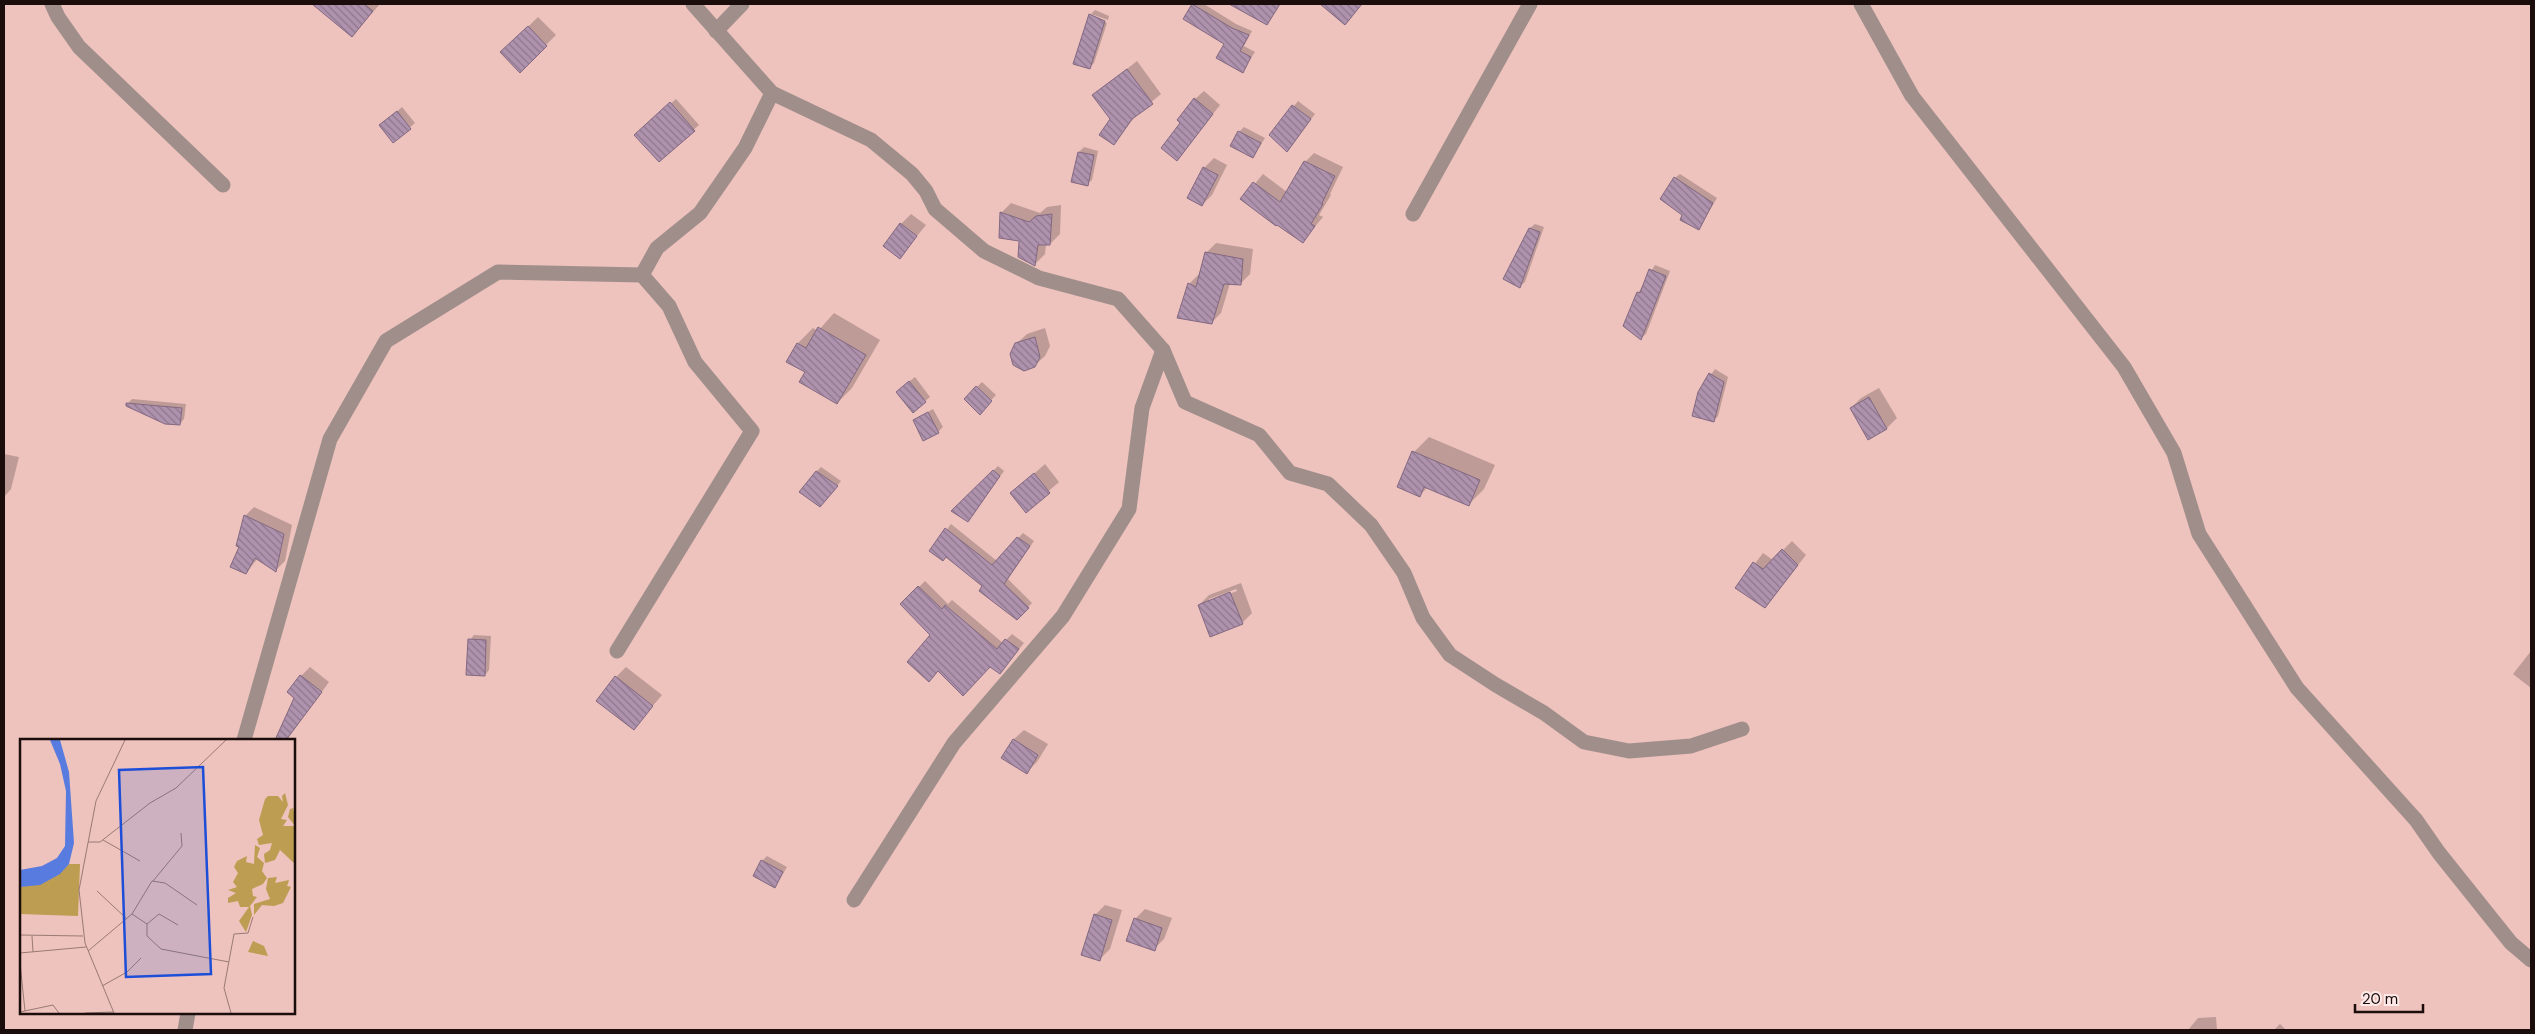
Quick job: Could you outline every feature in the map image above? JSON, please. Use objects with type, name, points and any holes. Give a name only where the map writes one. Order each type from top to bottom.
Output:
[{"type":"street","points":[[52,4],[58,17],[79,47],[223,185]]},
{"type":"street","points":[[693,4],[772,93],[870,140],[912,174],[926,191],[935,208],[984,251],[1039,278],[1118,299],[1163,350],[1185,402],[1260,435],[1290,473],[1328,484],[1371,525],[1404,573],[1423,618],[1450,655],[1544,713],[1584,742],[1629,751],[1691,746],[1742,728]]},
{"type":"street","points":[[716,31],[742,4]]},
{"type":"street","points":[[1412,214],[1530,4]]},
{"type":"street","points":[[1861,4],[1912,96],[2124,367],[2174,453],[2199,534],[2297,688],[2416,820],[2439,853],[2511,943],[2531,960]]},
{"type":"street","points":[[642,275],[657,248],[700,213],[745,148],[772,93]]},
{"type":"street","points":[[244,739],[330,439],[386,341],[498,272],[642,275],[669,306],[695,362],[752,431],[617,651]]},
{"type":"street","points":[[854,900],[954,743],[1063,616],[1129,509],[1142,408],[1163,350]]},
{"type":"street","points":[[185,1030],[188,1014]]},
{"type":"building","points":[[312,4],[364,4],[373,11],[352,37]]},
{"type":"building","points":[[1192,4],[1232,28],[1249,35],[1240,51],[1251,57],[1243,73],[1216,58],[1224,44],[1183,19]]},
{"type":"building","points":[[1229,4],[1280,4],[1267,25]]},
{"type":"building","points":[[1320,4],[1362,4],[1345,25]]},
{"type":"building","points":[[1089,14],[1105,21],[1090,69],[1073,64]]},
{"type":"building","points":[[528,26],[547,46],[520,73],[500,52]]},
{"type":"building","points":[[1127,69],[1153,104],[1132,119],[1114,145],[1099,135],[1110,119],[1092,95]]},
{"type":"building","points":[[1194,98],[1213,114],[1177,161],[1161,148],[1180,123],[1177,120]]},
{"type":"building","points":[[670,102],[695,131],[659,162],[634,135]]},
{"type":"building","points":[[1292,105],[1311,119],[1287,152],[1269,135]]},
{"type":"building","points":[[397,111],[411,129],[393,143],[379,125]]},
{"type":"building","points":[[1238,131],[1261,143],[1253,158],[1230,146]]},
{"type":"building","points":[[1078,152],[1094,155],[1088,186],[1071,182]]},
{"type":"building","points":[[1304,161],[1335,176],[1323,204],[1311,224],[1315,226],[1303,243],[1276,226],[1240,199],[1253,182],[1280,202]]},
{"type":"building","points":[[1203,167],[1218,175],[1202,206],[1187,198]]},
{"type":"building","points":[[1674,177],[1713,203],[1699,230],[1680,220],[1682,215],[1660,199]]},
{"type":"building","points":[[1000,212],[1029,222],[1036,216],[1052,214],[1050,245],[1038,245],[1035,266],[1018,257],[1019,241],[999,238]]},
{"type":"building","points":[[900,223],[917,236],[900,259],[883,246]]},
{"type":"building","points":[[1529,228],[1540,232],[1520,288],[1503,279]]},
{"type":"building","points":[[1205,252],[1243,259],[1241,285],[1224,284],[1212,324],[1177,318],[1188,283],[1196,287]]},
{"type":"building","points":[[1649,269],[1666,276],[1641,340],[1623,326],[1637,292],[1640,293]]},
{"type":"building","points":[[818,327],[866,355],[837,404],[799,382],[805,372],[786,362],[797,343],[806,348]]},
{"type":"building","points":[[1035,337],[1040,357],[1035,367],[1024,371],[1013,365],[1010,354],[1015,343]]},
{"type":"building","points":[[1709,373],[1724,382],[1714,422],[1692,416],[1698,392]]},
{"type":"building","points":[[909,381],[926,402],[913,413],[896,392]]},
{"type":"building","points":[[976,386],[992,401],[980,415],[964,399]]},
{"type":"building","points":[[1869,397],[1887,429],[1868,440],[1850,408]]},
{"type":"building","points":[[126,403],[182,408],[180,425],[165,424],[126,406]]},
{"type":"building","points":[[928,412],[939,433],[923,441],[913,420]]},
{"type":"building","points":[[1412,451],[1480,480],[1469,506],[1424,487],[1420,497],[1397,487]]},
{"type":"building","points":[[993,470],[1000,476],[968,522],[951,511]]},
{"type":"building","points":[[816,471],[838,486],[820,507],[799,492]]},
{"type":"building","points":[[1034,473],[1050,493],[1026,513],[1010,493]]},
{"type":"building","points":[[244,515],[284,534],[276,572],[255,558],[246,574],[230,567],[239,547],[236,546]]},
{"type":"building","points":[[945,528],[992,565],[1017,537],[1030,546],[1004,584],[1029,608],[1017,620],[979,591],[982,586],[946,557],[943,561],[929,551]]},
{"type":"building","points":[[1782,549],[1798,565],[1765,608],[1735,588],[1753,562],[1763,569]]},
{"type":"building","points":[[918,586],[942,609],[945,605],[997,649],[1005,639],[1019,649],[1000,674],[990,667],[963,696],[938,671],[929,682],[907,662],[930,635],[900,604]]},
{"type":"building","points":[[1230,592],[1243,624],[1210,637],[1198,605]]},
{"type":"building","points":[[468,639],[486,640],[485,676],[466,675]]},
{"type":"building","points":[[300,675],[322,692],[287,739],[275,739],[294,698],[287,692]]},
{"type":"building","points":[[615,676],[653,706],[634,730],[596,701]]},
{"type":"building","points":[[1013,739],[1038,755],[1027,774],[1001,758]]},
{"type":"building","points":[[761,860],[783,872],[775,888],[753,876]]},
{"type":"building","points":[[1094,914],[1112,920],[1100,961],[1081,955]]},
{"type":"building","points":[[1134,918],[1162,928],[1155,951],[1126,941]]}]
